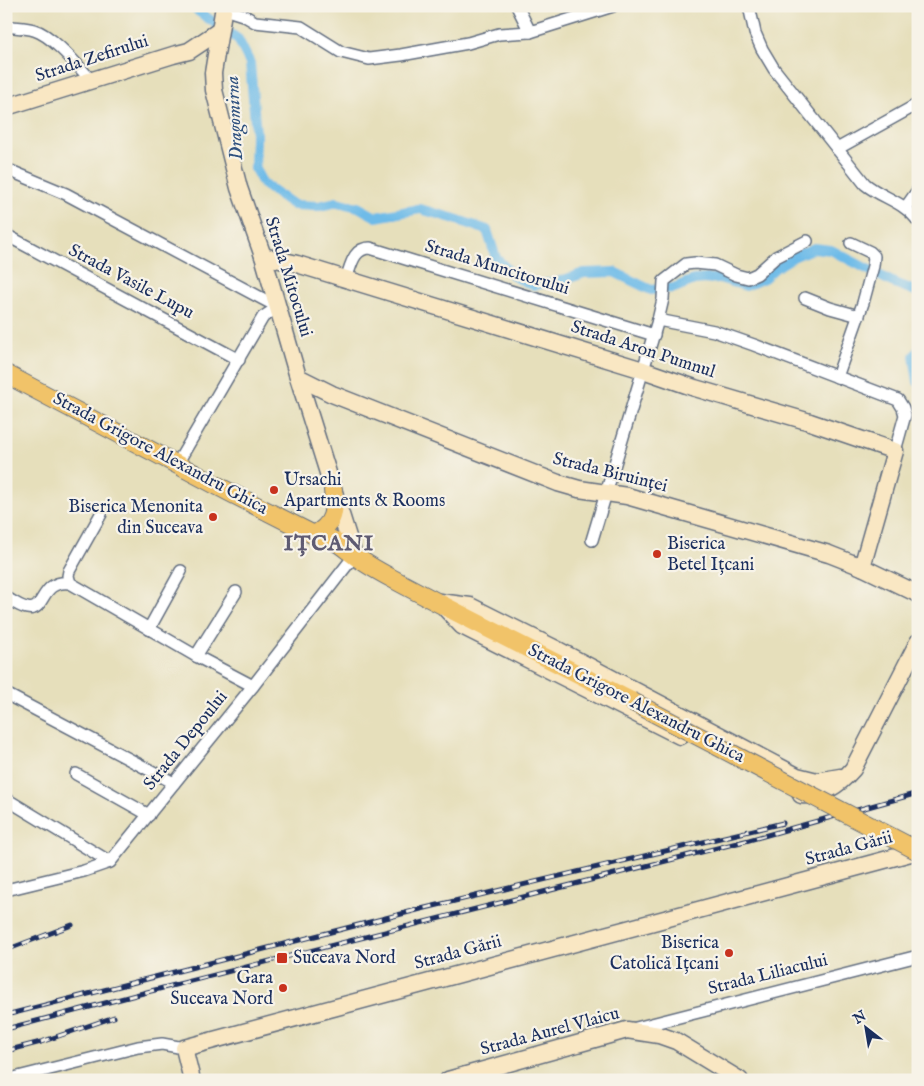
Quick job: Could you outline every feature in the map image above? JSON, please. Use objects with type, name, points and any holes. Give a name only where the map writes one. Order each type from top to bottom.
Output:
[{"type":"main road","name":"Strada Grigore Alexandru Ghica","points":[[6,374],[230,493],[314,535],[329,548],[342,554],[354,556],[918,851]]},
{"type":"main road","points":[[314,535],[326,528],[331,519],[334,502],[333,489]]},
{"type":"street","points":[[518,6],[530,32]]},
{"type":"street","points":[[223,15],[243,11],[255,22],[301,27],[341,52],[369,59],[401,56],[468,44],[499,34],[530,32],[613,6]]},
{"type":"street","points":[[749,6],[755,33],[762,49],[801,104],[865,184],[906,207],[918,221]]},
{"type":"street","name":"Strada Zefirului","points":[[6,107],[173,54],[190,51],[223,15]]},
{"type":"street","name":"Strada Mitocului","points":[[223,15],[213,73],[214,90],[239,188],[263,256],[354,556]]},
{"type":"street","points":[[6,26],[35,30],[45,35],[91,80]]},
{"type":"street","points":[[190,51],[201,55],[213,73]]},
{"type":"street","points":[[837,148],[918,104]]},
{"type":"street","points":[[6,169],[66,194],[278,307],[263,317],[177,464]]},
{"type":"street","points":[[906,207],[918,190]]},
{"type":"street","name":"Strada Vasile Lupu","points":[[6,236],[239,360]]},
{"type":"street","points":[[592,540],[654,335],[663,299],[664,281],[686,264],[695,263],[715,266],[748,278],[757,274],[776,257],[807,241]]},
{"type":"street","points":[[836,377],[874,266],[874,256],[870,252],[851,243]]},
{"type":"street","name":"Strada Muncitorului","points":[[346,279],[357,252],[361,249],[370,248],[654,335]]},
{"type":"street","name":"Strada Aron Pumnul","points":[[263,256],[297,264],[643,370],[695,388],[810,422],[895,451]]},
{"type":"street","points":[[804,298],[858,316]]},
{"type":"street","points":[[658,320],[714,331],[898,400],[905,415],[862,567]]},
{"type":"street","name":"Strada Biruinței","points":[[298,376],[332,394],[558,483],[579,490],[627,496],[751,530],[829,554],[862,567],[918,594]]},
{"type":"street","points":[[70,583],[69,571],[101,514]]},
{"type":"street","name":"Strada Depoului","points":[[6,890],[84,872],[110,862],[253,686],[354,556]]},
{"type":"street","points":[[149,629],[181,571]]},
{"type":"street","points":[[6,598],[28,609],[34,608],[51,586],[62,582],[70,583],[196,656],[253,686]]},
{"type":"street","points":[[196,656],[236,592]]},
{"type":"street","points":[[439,602],[462,626],[794,792],[808,796],[821,792],[845,778],[852,769],[918,642]]},
{"type":"street","points":[[439,602],[470,606],[556,648],[797,776],[817,781],[827,781],[844,775],[852,769]]},
{"type":"street","points":[[6,694],[174,783]]},
{"type":"street","points":[[76,774],[149,815]]},
{"type":"street","points":[[6,798],[110,862]]},
{"type":"street","name":"Strada Gării","points":[[6,1080],[138,1047],[162,1044],[184,1048],[918,851]]},
{"type":"street","name":"Strada Liliacului","points":[[628,1030],[918,956]]},
{"type":"street","name":"Strada Aurel Vlaicu","points":[[448,1080],[481,1076],[628,1030],[659,1035],[676,1041],[740,1080]]},
{"type":"street","points":[[184,1048],[192,1080]]},
{"type":"waterway","name":"Dragomirna","points":[[194,6],[199,12],[238,39],[250,63],[256,134],[255,169],[263,184],[294,205],[319,206],[337,202],[358,207],[376,217],[420,209],[452,218],[487,230],[496,258],[515,277],[533,285],[558,282],[584,273],[614,272],[651,290],[674,288],[694,280],[719,278],[746,286],[764,278],[775,268],[793,257],[814,248],[831,250],[892,282],[918,292]]},
{"type":"waterway","name":"Dragomirna","points":[[918,351],[914,356],[918,382]]},
{"type":"railway","points":[[6,1029],[749,840],[918,793]]},
{"type":"railway","points":[[6,1015],[421,909],[783,823]]},
{"type":"railway","points":[[6,950],[72,925]]},
{"type":"railway","points":[[6,1051],[41,1042],[114,1017]]},
{"type":"place","name":"Ursachi Apartments & Rooms","points":[[274,490]]},
{"type":"place","name":"Biserica Menonita din Suceava","points":[[213,517]]},
{"type":"place","name":"Biserica Betel Iţcani","points":[[657,554]]},
{"type":"place","name":"Biserica Catolică Ițcani","points":[[729,953]]},
{"type":"place","name":"Suceava Nord","points":[[282,958]]},
{"type":"place","name":"Gara Suceava Nord","points":[[283,988]]},
{"type":"district","name":"IȚCANI","points":[[329,544]]}]
